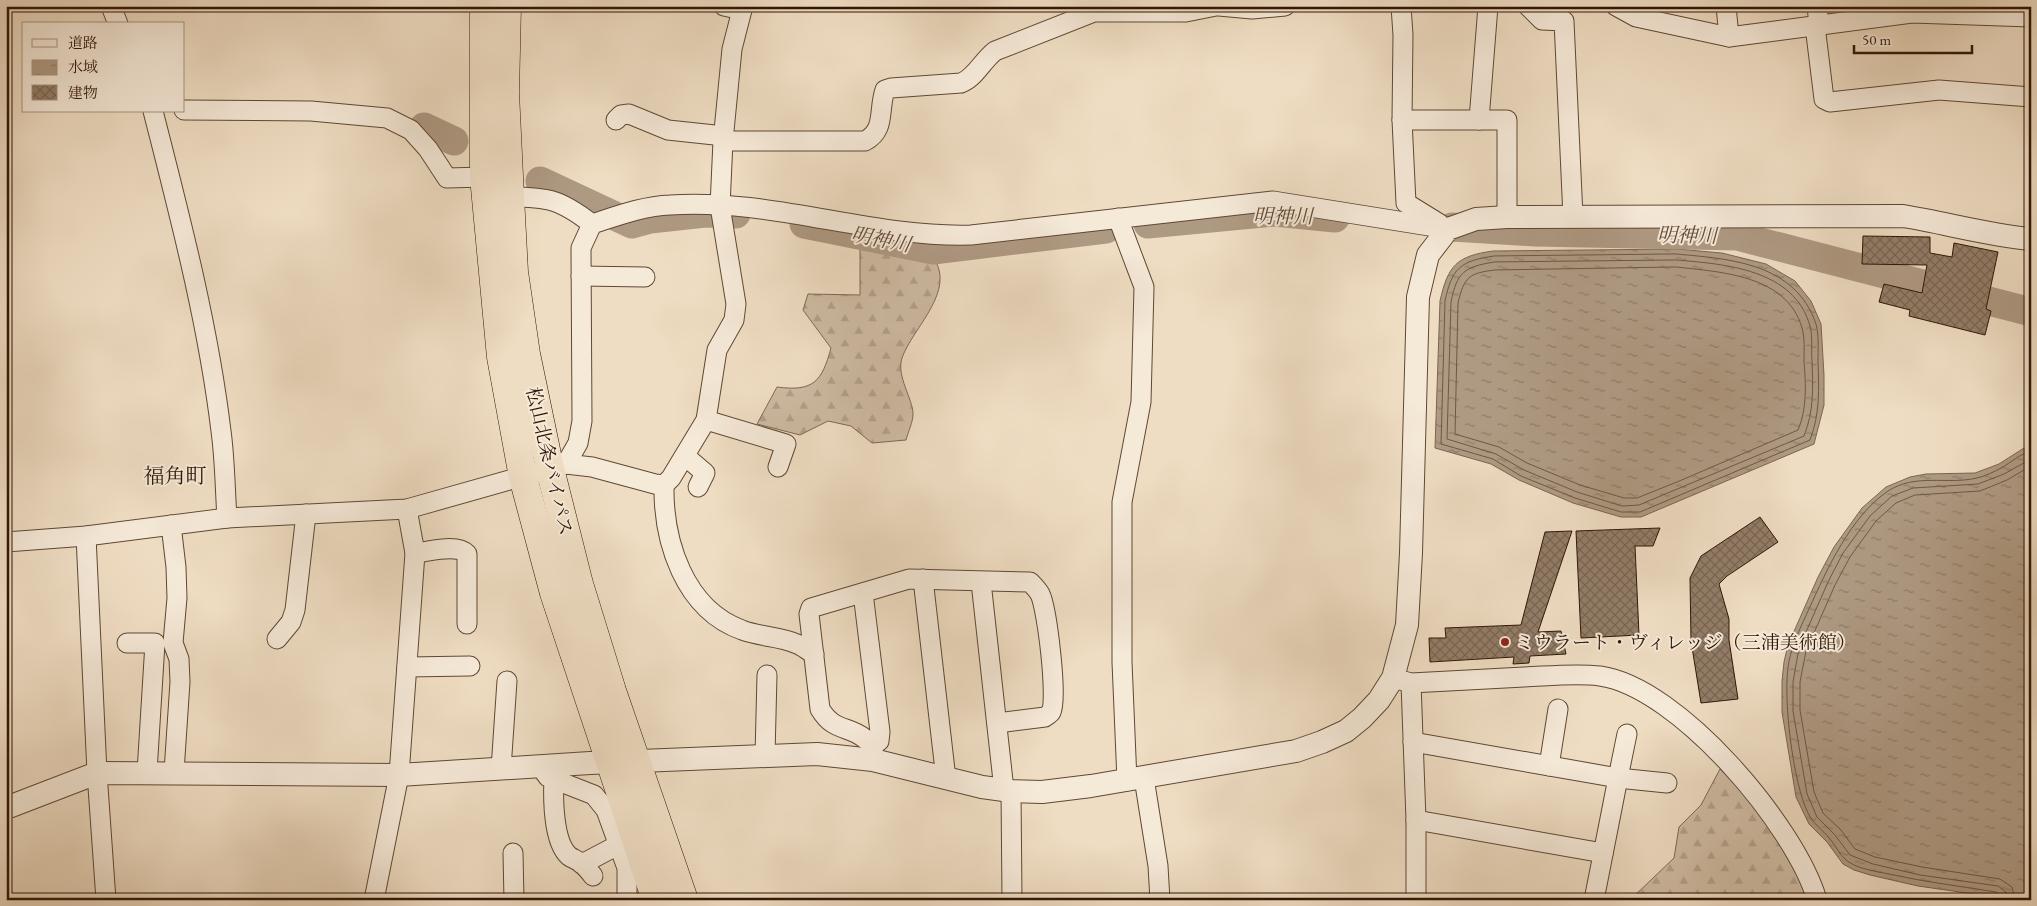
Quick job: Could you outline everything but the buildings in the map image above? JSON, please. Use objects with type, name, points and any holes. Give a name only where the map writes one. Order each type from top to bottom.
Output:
[{"type":"highway","name":"松山北条バイパス","points":[[484,6],[482,93],[484,178],[501,357],[523,477],[554,593],[623,761],[684,900]]},
{"type":"highway","name":"松山北条バイパス","points":[[507,6],[505,92],[514,272],[526,354],[558,466],[579,584],[612,691],[623,761],[656,900]]},
{"type":"street","points":[[111,6],[117,22]]},
{"type":"street","points":[[616,120],[621,115],[629,114],[668,130],[724,138],[865,141],[875,136],[885,90],[962,83],[970,80],[984,60],[995,51],[1094,9],[1186,12],[1217,6],[1252,9],[1285,6]]},
{"type":"street","points":[[1401,6],[1403,36],[1402,120],[1406,203],[1448,229]]},
{"type":"street","points":[[1479,120],[1488,6]]},
{"type":"street","points":[[1528,6],[1542,20],[1564,21],[1573,217]]},
{"type":"street","points":[[1616,6],[1729,37],[1817,26],[1912,10],[2006,11],[2031,17]]},
{"type":"street","points":[[1726,6],[1729,37]]},
{"type":"street","points":[[1817,6],[1817,26],[1824,99],[1830,102],[1939,90],[2031,96]]},
{"type":"street","points":[[6,542],[86,536],[227,518],[407,509],[558,466],[592,468],[655,484],[664,484],[671,478],[706,420],[717,350],[734,320],[736,304],[720,206],[724,138],[737,7]]},
{"type":"street","points":[[185,110],[311,111],[388,118],[411,130],[428,149],[447,178],[484,178]]},
{"type":"street","points":[[153,112],[189,253],[210,358],[221,432],[227,518]]},
{"type":"street","points":[[1402,120],[1508,120],[1508,217]]},
{"type":"street","points":[[510,197],[539,197],[553,200],[600,221]]},
{"type":"street","points":[[558,466],[578,443],[582,421],[581,248],[600,221],[626,213],[669,205],[762,208],[939,236],[971,235],[1273,201],[1448,229],[1476,219],[1508,217],[1903,216],[2004,236],[2031,239]]},
{"type":"street","points":[[1118,218],[1144,287],[1142,402],[1122,502],[1122,662],[1135,779],[1158,866],[1160,900]]},
{"type":"street","points":[[1421,899],[1413,742],[1402,680],[1411,553],[1418,298],[1428,255],[1448,229]]},
{"type":"street","points":[[581,276],[645,277]]},
{"type":"street","points":[[706,420],[786,444],[778,467]]},
{"type":"street","points":[[685,456],[705,473],[698,487]]},
{"type":"street","points":[[664,484],[664,514],[668,537],[688,586],[702,604],[724,621],[739,629],[756,636],[798,644],[814,654]]},
{"type":"street","points":[[374,900],[399,775],[415,553],[407,509]]},
{"type":"street","points":[[277,639],[291,622],[295,610],[306,514]]},
{"type":"street","points":[[171,525],[176,567],[177,598],[173,643],[179,659],[180,682],[174,772]]},
{"type":"street","points":[[86,536],[97,773],[106,900]]},
{"type":"street","points":[[415,553],[455,549],[463,550],[468,554],[468,624]]},
{"type":"street","points":[[873,753],[863,737],[837,727],[826,718],[820,709],[809,614],[811,608],[909,579],[1030,582],[1040,595],[1046,621],[1053,682],[1053,704],[1050,713],[1045,717],[997,724]]},
{"type":"street","points":[[922,579],[946,778]]},
{"type":"street","points":[[981,582],[997,724],[1008,791],[1012,900]]},
{"type":"street","points":[[863,593],[880,732],[879,741],[873,753]]},
{"type":"street","points":[[127,643],[155,643],[147,772]]},
{"type":"street","points":[[407,667],[470,666]]},
{"type":"street","points":[[765,756],[768,675]]},
{"type":"street","points":[[6,808],[97,773],[174,772],[399,775],[501,768],[546,772],[623,761],[873,753],[946,778],[982,787],[1008,791],[1042,792],[1135,779],[1296,751],[1322,742],[1346,730],[1362,718],[1402,680],[1591,676],[1622,681],[1641,689],[1658,699],[1690,726],[1752,789],[1799,857],[1812,884],[1817,900]]},
{"type":"street","points":[[501,768],[506,680]]},
{"type":"street","points":[[1548,766],[1558,709]]},
{"type":"street","points":[[1594,900],[1627,734]]},
{"type":"street","points":[[1413,742],[1618,778],[1666,783]]},
{"type":"street","points":[[546,772],[594,795],[606,810],[627,868],[627,900]]},
{"type":"street","points":[[546,772],[553,799],[558,834],[561,845],[568,855],[588,870],[618,844]]},
{"type":"street","points":[[1416,820],[1603,853]]},
{"type":"street","points":[[513,853],[514,900]]},
{"type":"green space","points":[[860,243],[933,257],[939,270],[940,283],[937,296],[931,309],[907,346],[902,358],[901,372],[913,414],[906,440],[872,443],[851,426],[828,421],[800,435],[757,424],[777,387],[800,388],[808,386],[820,376],[824,369],[831,348],[803,310],[808,294],[860,295]]},
{"type":"green space","points":[[1720,769],[1772,829],[1793,863],[1807,900],[1630,900],[1674,858],[1679,827],[1701,805]]},
{"type":"water","points":[[1677,249],[1722,253],[1766,264],[1795,281],[1811,301],[1821,324],[1824,375],[1824,405],[1814,444],[1641,517],[1621,517],[1573,503],[1519,480],[1491,464],[1435,448],[1440,301],[1447,279],[1456,264],[1471,256],[1493,251]]},
{"type":"water","points":[[2024,448],[2031,448],[2031,900],[1999,900],[1995,897],[1918,886],[1854,870],[1843,864],[1827,842],[1809,824],[1796,797],[1782,712],[1782,681],[1788,645],[1818,577],[1834,547],[1862,508],[1886,487],[1910,477],[1926,474],[1975,473],[1999,464]]},
{"type":"waterway","name":"明神川","points":[[424,127],[454,141]]},
{"type":"waterway","name":"明神川","points":[[540,181],[632,224],[650,219],[705,213],[736,214]]},
{"type":"waterway","name":"明神川","points":[[1148,224],[1275,212],[1335,218]]},
{"type":"waterway","name":"明神川","points":[[804,224],[933,250],[1106,229]]},
{"type":"waterway","name":"明神川","points":[[1452,227],[1535,232],[1737,236],[2031,312]]},
{"type":"place","name":"ミウラート・ヴィレッジ（三浦美術館）","points":[[1505,642]]},
{"type":"district","name":"福角町","points":[[175,476]]}]
